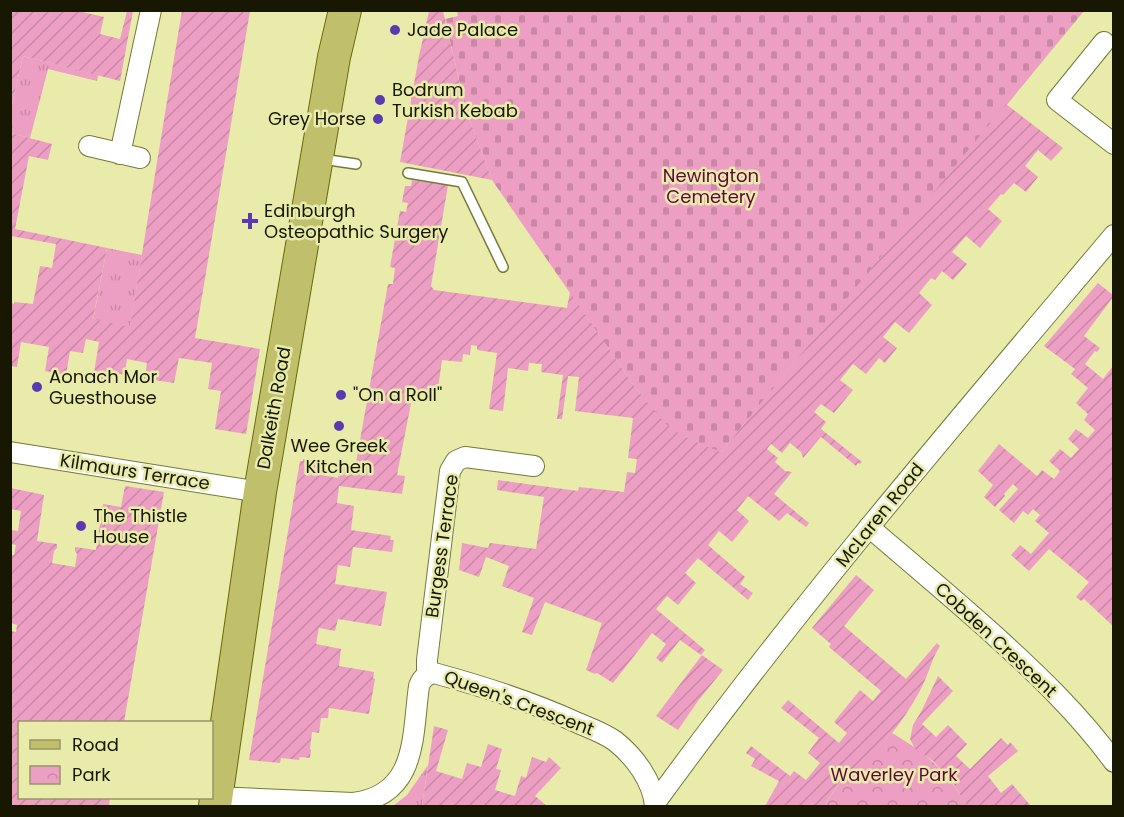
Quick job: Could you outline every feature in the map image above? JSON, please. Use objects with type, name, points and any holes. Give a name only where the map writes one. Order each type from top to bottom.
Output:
[{"type":"main road","name":"Dalkeith Road","points":[[216,802],[260,492],[334,57],[345,10]]},
{"type":"street","points":[[120,154],[151,10]]},
{"type":"street","points":[[1104,42],[1057,100],[1113,144]]},
{"type":"street","points":[[89,147],[140,158]]},
{"type":"street","name":"McLaren Road","points":[[655,805],[694,749],[869,527],[1113,235]]},
{"type":"street","name":"Kilmaurs Terrace","points":[[10,452],[260,492]]},
{"type":"street","name":"Burgess Terrace","points":[[427,675],[450,471],[456,461],[465,457],[534,466]]},
{"type":"street","name":"Cobden Crescent","points":[[869,527],[1024,662],[1070,709],[1113,762]]},
{"type":"street","name":"Queen's Crescent","points":[[216,802],[353,803],[371,800],[378,796],[394,784],[405,769],[410,757],[419,686],[422,679],[434,673],[556,713],[599,732],[633,759],[648,783],[655,805]]},
{"type":"lane","points":[[317,158],[356,164]]},
{"type":"lane","points":[[408,173],[462,182],[503,267]]},
{"type":"green space","points":[[11,10],[78,11],[104,17],[100,34],[120,39],[127,11],[133,11],[120,81],[23,56],[11,109]]},
{"type":"green space","points":[[182,10],[250,11],[195,338],[260,349],[246,434],[215,429],[221,391],[208,389],[212,363],[179,358],[174,383],[141,378],[145,375],[147,363],[127,359],[125,372],[127,375],[106,372],[104,381],[93,379],[99,342],[86,339],[83,353],[70,351],[66,375],[45,371],[49,347],[21,342],[17,367],[11,366],[11,303],[33,304],[40,266],[52,268],[56,244],[11,236],[11,133],[52,144],[48,160],[29,156],[15,229],[107,248],[93,319],[130,327]]},
{"type":"green space","points":[[429,11],[443,11],[466,110],[492,180],[400,162]]},
{"type":"green space","name":"Newington Cemetery","points":[[457,11],[1084,11],[721,452],[680,435],[656,414],[492,180],[466,110],[445,19],[458,16]]},
{"type":"green space","points":[[23,56],[98,75],[97,81],[48,69],[30,138],[11,133],[11,109]]},
{"type":"green space","points":[[1006,104],[1063,148],[1051,161],[1038,150],[1025,166],[1038,177],[1026,192],[1014,183],[988,209],[1002,221],[980,248],[966,236],[952,252],[967,264],[953,280],[942,271],[935,280],[931,278],[919,293],[932,305],[909,333],[895,322],[883,337],[897,348],[885,363],[879,358],[866,374],[853,364],[840,380],[853,390],[834,413],[821,404],[814,412],[826,422],[821,429],[862,462],[856,466],[821,437],[803,458],[801,452],[790,443],[782,453],[771,444],[767,449],[778,458],[775,462],[785,471],[792,472],[774,494],[809,523],[806,527],[787,513],[779,521],[748,496],[737,510],[749,521],[732,542],[719,531],[708,545],[745,577],[740,584],[753,593],[748,600],[698,558],[685,573],[696,583],[678,605],[667,596],[656,609],[705,650],[701,655],[680,640],[662,663],[656,658],[666,644],[652,633],[613,683],[597,673],[586,670],[602,623],[545,602],[532,635],[522,632],[534,598],[502,586],[509,566],[486,557],[479,577],[459,570],[462,543],[488,548],[490,543],[536,549],[544,497],[497,490],[498,480],[578,491],[579,487],[624,492],[627,472],[635,473],[637,459],[628,458],[633,418],[575,411],[579,377],[568,376],[562,419],[557,419],[563,375],[541,372],[542,364],[529,363],[528,371],[508,368],[503,411],[489,409],[497,353],[477,350],[477,346],[471,345],[470,355],[463,354],[462,362],[442,360],[437,396],[413,393],[397,475],[405,476],[402,494],[339,486],[337,503],[354,506],[351,530],[391,536],[390,540],[394,540],[392,552],[353,547],[350,567],[338,565],[335,584],[387,592],[381,626],[338,619],[335,631],[319,628],[316,644],[341,649],[339,666],[374,672],[373,678],[375,679],[369,714],[329,708],[328,718],[321,718],[319,733],[312,732],[310,758],[300,757],[299,760],[281,758],[280,763],[249,760],[300,461],[303,459],[319,462],[317,474],[338,478],[341,466],[355,468],[388,284],[393,284],[395,268],[390,267],[400,211],[406,212],[408,203],[402,202],[405,186],[411,186],[412,180],[448,185],[431,286],[434,290],[567,308],[570,292],[637,390],[665,423],[691,440],[721,452]]},
{"type":"green space","points":[[107,248],[142,255],[130,328],[93,320]]},
{"type":"green space","points":[[1098,283],[1113,297],[1084,336],[1100,348],[1085,364],[1103,379],[1113,366],[1113,626],[1084,599],[1081,601],[1076,597],[1089,582],[1049,549],[1029,571],[1011,555],[1020,545],[1031,554],[1049,533],[1035,521],[1040,515],[1033,509],[1028,515],[1023,511],[1014,523],[999,510],[1018,489],[1013,484],[995,507],[984,497],[993,485],[978,471],[999,444],[1037,476],[1042,470],[1054,479],[1060,471],[1049,461],[1060,449],[1071,458],[1079,449],[1068,439],[1076,429],[1088,438],[1095,430],[1084,420],[1088,414],[1076,403],[1088,388],[1071,374],[1075,369],[1044,346]]},
{"type":"green space","points":[[125,486],[164,492],[124,721],[18,721],[18,799],[110,799],[109,806],[11,806],[10,631],[16,632],[17,625],[11,623],[12,613],[10,612],[11,555],[14,555],[16,545],[11,544],[10,528],[18,531],[21,511],[11,509],[11,488],[44,495],[37,541],[57,544],[52,563],[75,567],[77,554],[75,547],[96,550],[103,504],[121,507]]},
{"type":"green space","points":[[856,575],[874,590],[844,626],[906,679],[937,643],[940,646],[919,692],[899,724],[840,783],[825,806],[765,806],[779,781],[751,766],[755,759],[746,753],[751,746],[790,776],[794,771],[806,780],[820,763],[808,753],[819,738],[781,708],[788,700],[839,743],[847,733],[834,722],[860,690],[873,701],[881,691],[829,647],[831,644],[812,628]]},
{"type":"green space","points":[[702,655],[723,670],[678,730],[656,716]]},
{"type":"green space","points":[[938,676],[953,691],[922,724],[936,737],[948,725],[967,744],[956,756],[970,769],[1001,738],[1008,745],[1010,742],[1018,751],[988,776],[1001,793],[1012,784],[1031,806],[967,806],[951,780],[933,761],[915,749],[910,739],[913,725]]},
{"type":"green space","points":[[434,726],[448,730],[436,771],[462,779],[467,763],[481,767],[488,744],[502,749],[496,769],[501,770],[495,790],[515,796],[521,776],[526,778],[532,757],[546,762],[549,757],[561,768],[535,796],[547,806],[422,806]]},
{"type":"green space","name":"Waverley Park","points":[[892,733],[935,764],[952,783],[967,806],[825,806],[847,775]]},
{"type":"green space","points":[[428,765],[422,806],[393,806],[407,795]]},
{"type":"place","name":"Jade Palace","points":[[395,30]]},
{"type":"place","name":"Bodrum Turkish Kebab","points":[[380,100]]},
{"type":"place","name":"Grey Horse","points":[[378,119]]},
{"type":"place","name":"Edinburgh Osteopathic Surgery","points":[[250,221]]},
{"type":"place","name":"Aonach Mor Guesthouse","points":[[37,387]]},
{"type":"place","name":"\"On a Roll\"","points":[[341,395]]},
{"type":"place","name":"Wee Greek Kitchen","points":[[339,426]]},
{"type":"place","name":"The Thistle House","points":[[81,526]]}]
